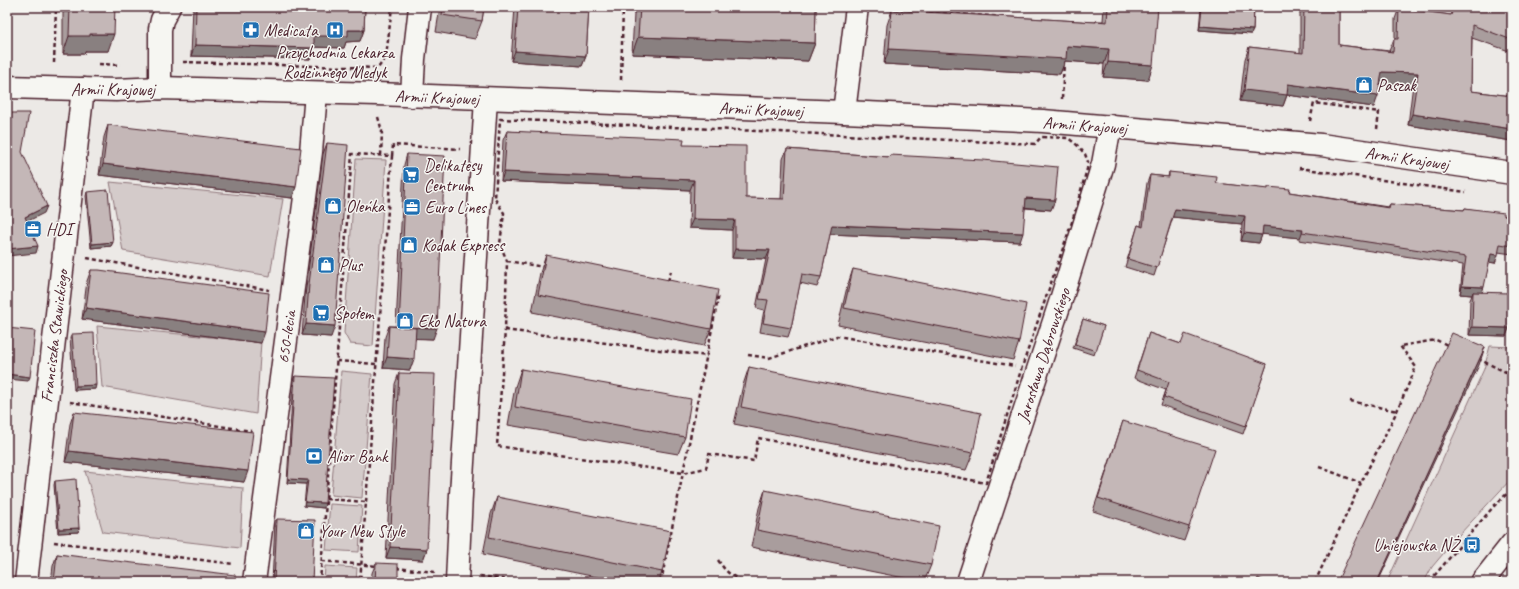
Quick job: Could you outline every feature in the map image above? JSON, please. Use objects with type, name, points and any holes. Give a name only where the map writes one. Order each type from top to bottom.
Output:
[{"type":"street","points":[[160,88],[160,29],[162,20],[169,7]]},
{"type":"street","points":[[412,96],[414,59],[420,7]]},
{"type":"street","points":[[844,112],[867,11]]},
{"type":"street","name":"Armii Krajowej","points":[[7,87],[83,89],[160,88],[316,92],[1043,121],[1321,145],[1512,173]]},
{"type":"street","name":"Franciszka Stawickiego","points":[[26,582],[83,89]]},
{"type":"street","name":"650-lecia","points":[[254,582],[311,152],[316,92]]},
{"type":"street","points":[[457,582],[460,494],[486,99]]},
{"type":"street","name":"Jarosława Dąbrowskiego","points":[[968,582],[1064,292],[1103,164],[1110,126]]},
{"type":"street","points":[[1482,582],[1512,544]]},
{"type":"path","points":[[54,64],[56,7]]},
{"type":"path","points":[[386,57],[392,7]]},
{"type":"path","points":[[621,80],[624,7]]},
{"type":"path","points":[[867,11],[879,9],[1014,18]]},
{"type":"path","points":[[1062,100],[1064,61]]},
{"type":"path","points":[[500,119],[1035,144],[1041,138],[1068,138],[1085,154],[1088,162],[1072,222],[1022,367],[986,483],[758,438],[754,461],[709,454],[706,468],[683,473],[497,446],[505,330],[507,261],[500,244],[504,213],[495,199],[500,119]]},
{"type":"path","points":[[360,582],[393,145],[464,150]]},
{"type":"path","points":[[320,582],[352,154],[392,156]]},
{"type":"path","points":[[1297,168],[1474,193]]},
{"type":"path","points":[[86,258],[273,290]]},
{"type":"path","points":[[507,261],[546,268]]},
{"type":"path","points":[[668,282],[671,271]]},
{"type":"path","points":[[661,582],[719,294]]},
{"type":"path","points":[[505,330],[706,356]]},
{"type":"path","points":[[748,354],[769,358],[837,336],[1022,367]]},
{"type":"path","points":[[1315,582],[1361,483],[1397,412],[1416,368],[1400,346],[1436,340],[1457,349]]},
{"type":"path","points":[[1478,359],[1512,375]]},
{"type":"path","points":[[337,361],[376,364]]},
{"type":"path","points":[[1350,401],[1397,412]]},
{"type":"path","points":[[69,402],[256,431]]},
{"type":"path","points":[[1319,467],[1361,483]]},
{"type":"path","points":[[1431,582],[1434,576],[1494,506],[1512,489]]},
{"type":"path","points":[[326,499],[366,502]]},
{"type":"path","points":[[54,542],[240,565]]},
{"type":"path","points":[[718,560],[725,571],[735,578],[748,582]]},
{"type":"path","points":[[322,561],[362,564]]},
{"type":"path","points":[[492,577],[497,582]]},
{"type":"shaded area","points":[[356,159],[386,160],[373,346],[350,344],[344,333]]},
{"type":"shaded area","points":[[110,182],[283,199],[270,276],[123,251]]},
{"type":"shaded area","points":[[97,326],[261,342],[256,414],[102,387]]},
{"type":"shaded area","points":[[1490,346],[1512,347],[1512,478],[1459,535],[1432,567],[1424,582],[1387,582],[1484,369]]},
{"type":"shaded area","points":[[341,371],[372,374],[362,498],[331,495]]},
{"type":"shaded area","points":[[85,471],[243,488],[240,548],[103,532]]},
{"type":"shaded area","points":[[330,504],[362,506],[359,552],[326,550]]},
{"type":"shaded area","points":[[325,566],[357,568],[356,582],[324,582]]},
{"type":"building","points":[[70,7],[115,7],[114,34],[69,36]]},
{"type":"building","name":"Medicata","points":[[196,7],[365,7],[364,30],[348,30],[348,36],[314,36],[314,48],[195,45]]},
{"type":"building","points":[[443,7],[484,7],[482,21],[442,15]]},
{"type":"building","points":[[518,7],[589,7],[586,56],[515,51]]},
{"type":"building","points":[[640,7],[816,7],[815,43],[638,37]]},
{"type":"building","points":[[1108,7],[1158,7],[1153,65],[1108,62],[1109,49],[1067,46],[1066,59],[889,49],[892,10],[1107,22]]},
{"type":"building","points":[[1202,7],[1254,7],[1253,30],[1200,26]]},
{"type":"building","points":[[1304,7],[1339,7],[1339,45],[1393,52],[1394,39],[1398,39],[1399,8],[1451,15],[1454,7],[1512,7],[1512,40],[1472,25],[1471,91],[1512,96],[1512,129],[1412,114],[1418,73],[1382,72],[1378,96],[1288,84],[1287,95],[1244,90],[1249,47],[1303,53]]},
{"type":"building","points":[[7,113],[29,113],[22,152],[47,206],[25,217],[38,246],[7,249]]},
{"type":"building","points":[[108,125],[301,148],[296,187],[103,164]]},
{"type":"building","points":[[507,131],[684,139],[683,145],[746,146],[746,198],[784,199],[787,149],[889,157],[890,155],[983,160],[1058,167],[1055,200],[1026,198],[1023,233],[832,225],[821,277],[802,274],[791,328],[763,323],[768,300],[759,299],[770,250],[735,249],[735,220],[693,219],[694,180],[504,172]]},
{"type":"building","points":[[327,143],[348,145],[335,326],[306,324],[309,284]]},
{"type":"building","points":[[407,154],[445,156],[437,328],[402,327],[416,328],[414,359],[387,357],[389,326],[399,327]]},
{"type":"building","points":[[1169,172],[1217,177],[1216,183],[1268,189],[1268,187],[1290,189],[1289,192],[1389,208],[1390,204],[1464,210],[1465,208],[1504,213],[1504,216],[1512,217],[1512,246],[1500,244],[1498,255],[1491,254],[1484,287],[1462,286],[1466,257],[1302,232],[1303,230],[1263,226],[1262,235],[1244,233],[1245,216],[1175,209],[1157,268],[1128,259],[1138,225],[1143,227],[1150,175],[1169,177]]},
{"type":"building","points":[[108,190],[113,242],[92,244],[87,192]]},
{"type":"building","points":[[546,255],[718,290],[711,329],[538,295]]},
{"type":"building","points":[[853,269],[1026,304],[1019,342],[844,308]]},
{"type":"building","points":[[91,270],[269,293],[265,332],[86,308]]},
{"type":"building","points":[[1473,292],[1510,293],[1509,328],[1472,327]]},
{"type":"building","points":[[1083,319],[1104,326],[1096,351],[1075,344]]},
{"type":"building","points":[[7,328],[35,331],[30,377],[7,374]]},
{"type":"building","points":[[94,333],[96,385],[76,386],[72,334]]},
{"type":"building","points":[[1149,333],[1181,344],[1185,334],[1267,364],[1246,426],[1164,397],[1169,382],[1137,370]]},
{"type":"building","points":[[1452,333],[1485,347],[1377,582],[1337,582]]},
{"type":"building","points":[[749,367],[981,413],[973,453],[741,407]]},
{"type":"building","points":[[521,369],[691,399],[685,437],[515,407]]},
{"type":"building","points":[[399,373],[435,374],[427,549],[390,547]]},
{"type":"building","points":[[295,376],[334,378],[325,503],[305,502],[308,480],[288,479]]},
{"type":"building","points":[[74,412],[253,432],[248,471],[69,451]]},
{"type":"building","points":[[1123,421],[1215,449],[1189,527],[1098,498]]},
{"type":"building","points":[[76,479],[79,528],[59,529],[55,481]]},
{"type":"building","points":[[765,490],[939,526],[931,565],[757,530]]},
{"type":"building","points":[[497,497],[671,531],[662,572],[489,537]]},
{"type":"building","points":[[277,519],[315,520],[312,582],[274,582]]},
{"type":"building","points":[[57,554],[235,575],[235,582],[54,582]]},
{"type":"building","points":[[376,563],[398,564],[398,582],[375,582]]},
{"type":"building","points":[[1258,578],[1267,582],[1256,582]]},
{"type":"place","name":"Medicata","points":[[251,30]]},
{"type":"place","name":"Przychodnia Lekarza Rodzinnego Medyk","points":[[335,30]]},
{"type":"place","name":"Paszak","points":[[1364,85]]},
{"type":"place","name":"Delikatesy Centrum","points":[[411,175]]},
{"type":"place","name":"Oleńka","points":[[333,206]]},
{"type":"place","name":"Euro Lines","points":[[412,207]]},
{"type":"place","name":"HDI","points":[[33,229]]},
{"type":"place","name":"Kodak Express","points":[[409,245]]},
{"type":"place","name":"Plus","points":[[326,265]]},
{"type":"place","name":"Społem","points":[[321,313]]},
{"type":"place","name":"Eko Natura","points":[[405,321]]},
{"type":"place","name":"Alior Bank","points":[[314,456]]},
{"type":"place","name":"Your New Style","points":[[306,531]]},
{"type":"place","name":"Uniejowska NŻ","points":[[1472,545]]}]
